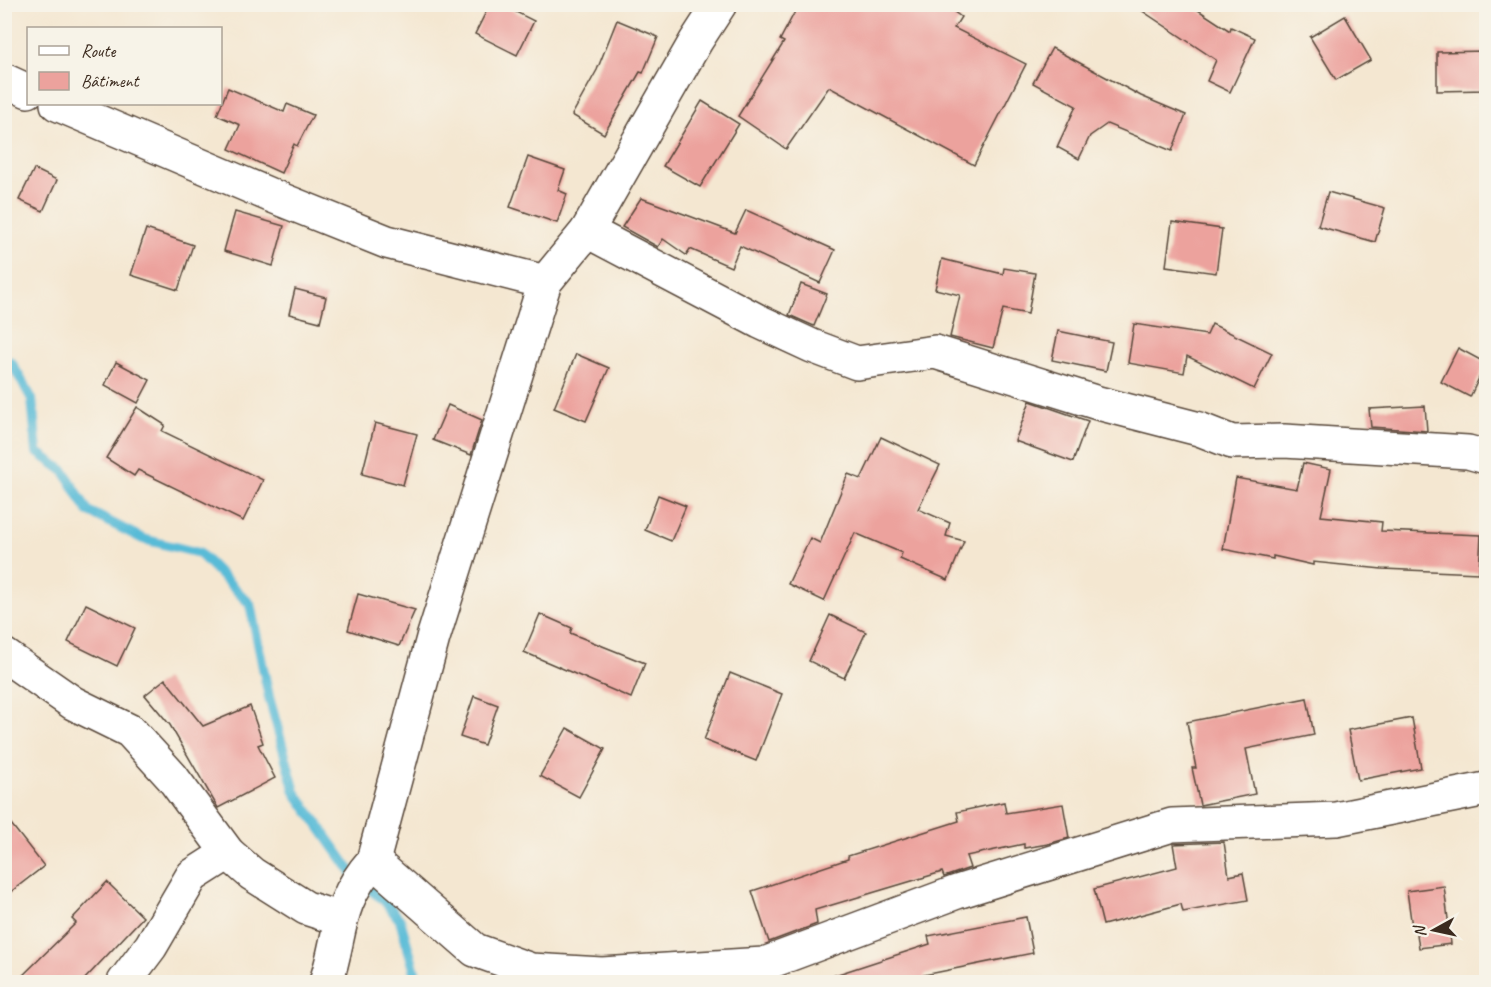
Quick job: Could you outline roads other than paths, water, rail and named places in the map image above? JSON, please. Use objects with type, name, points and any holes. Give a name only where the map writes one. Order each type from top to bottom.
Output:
[{"type":"street","points":[[326,982],[340,919],[357,880],[373,861],[433,638],[545,282],[587,231],[696,41],[720,4]]},
{"type":"street","points":[[4,80],[27,91]]},
{"type":"street","points":[[59,105],[387,242],[545,282]]},
{"type":"street","points":[[587,231],[760,322],[812,346],[857,363],[935,352],[1098,403],[1199,429],[1232,442],[1284,441],[1468,452],[1486,457]]},
{"type":"street","points":[[4,656],[73,703],[130,731],[172,777],[228,853],[252,874],[306,908],[340,919]]},
{"type":"street","points":[[373,861],[475,950],[531,970],[602,974],[764,964],[957,892],[1172,825],[1336,819],[1486,789]]},
{"type":"street","points":[[124,982],[151,946],[192,876],[228,853]]},
{"type":"waterway","points":[[4,360],[11,362],[32,399],[37,452],[64,471],[88,511],[143,539],[199,553],[250,604],[269,697],[295,792],[357,880],[383,899],[400,920],[418,982]]}]
